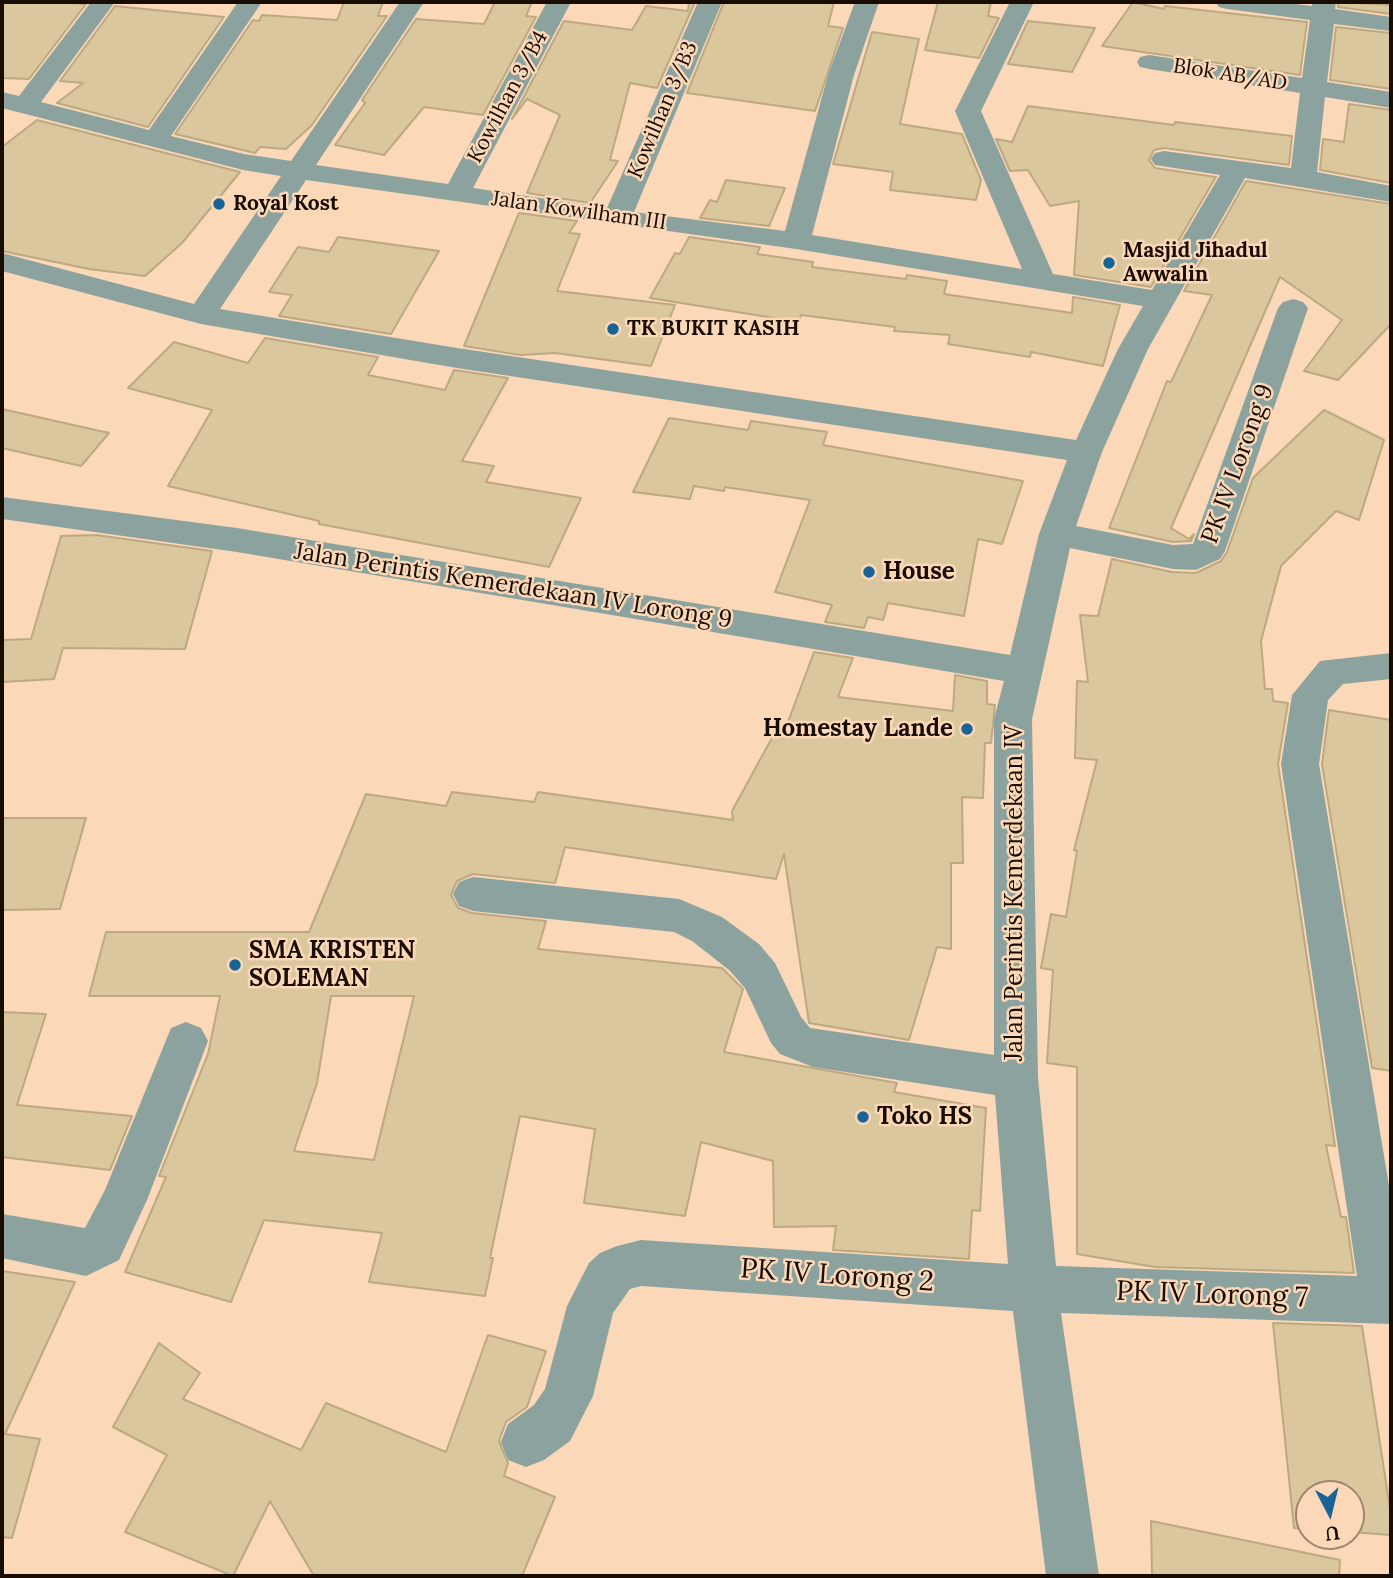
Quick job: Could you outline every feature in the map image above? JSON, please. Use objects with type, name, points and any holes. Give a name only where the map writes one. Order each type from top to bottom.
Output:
[{"type":"street","points":[[13,104],[103,2]]},
{"type":"street","points":[[155,140],[250,2]]},
{"type":"street","points":[[201,315],[412,2]]},
{"type":"street","name":"Kowilhan 3/B4","points":[[457,193],[559,2]]},
{"type":"street","name":"Kowilhan 3/B3","points":[[617,218],[710,2]]},
{"type":"street","points":[[796,241],[841,75],[867,2]]},
{"type":"street","points":[[1022,2],[968,111],[1042,281]]},
{"type":"street","points":[[1227,2],[1324,9],[1391,24]]},
{"type":"street","points":[[1303,178],[1311,89],[1324,9]]},
{"type":"street","name":"Blok AB/AD","points":[[1149,62],[1391,100]]},
{"type":"street","name":"Jalan Kowilham III","points":[[13,104],[243,162],[617,218],[796,241],[1160,300]]},
{"type":"street","points":[[1164,159],[1303,178],[1391,194]]},
{"type":"street","name":"Jalan Perintis Kemerdekaan IV","points":[[1073,1576],[1034,1289],[1016,1078],[1011,771],[1013,719],[1056,534],[1086,452],[1133,349],[1236,170]]},
{"type":"street","points":[[2,262],[201,315],[457,358],[1086,452]]},
{"type":"street","name":"PK IV Lorong 9","points":[[1056,534],[1173,557],[1196,558],[1208,551],[1293,308]]},
{"type":"street","name":"Jalan Perintis Kemerdekaan IV Lorong 9","points":[[2,508],[237,540],[1023,671]]},
{"type":"street","points":[[1388,1300],[1300,764],[1310,695],[1333,671],[1391,666]]},
{"type":"street","points":[[473,894],[590,904],[679,916],[707,929],[744,957],[760,976],[786,1030],[795,1041],[813,1048],[1016,1078]]},
{"type":"street","points":[[2,1236],[86,1253],[102,1244],[124,1200],[186,1041]]},
{"type":"street","name":"PK IV Lorong 2","points":[[526,1442],[552,1423],[560,1412],[568,1396],[591,1306],[606,1279],[617,1269],[641,1263],[1034,1289]]},
{"type":"street","name":"PK IV Lorong 7","points":[[1034,1289],[1388,1300]]},
{"type":"building","points":[[2,2],[86,4],[29,79],[2,78]]},
{"type":"building","points":[[344,2],[383,2],[378,16],[387,16],[312,125],[286,149],[260,147],[255,153],[175,134],[253,20],[259,21],[262,15],[337,20]]},
{"type":"building","points":[[495,2],[532,2],[526,16],[536,17],[483,115],[424,107],[384,155],[335,145],[365,103],[362,100],[416,19],[484,24]]},
{"type":"building","points":[[689,2],[695,2],[657,88],[630,83],[610,160],[618,161],[590,203],[527,193],[560,115],[527,99],[512,119],[564,21],[632,30],[646,6],[688,11]]},
{"type":"building","points":[[724,2],[834,2],[828,26],[843,28],[815,111],[687,93]]},
{"type":"building","points":[[938,2],[991,2],[988,16],[999,18],[979,58],[925,50]]},
{"type":"building","points":[[1133,2],[1164,9],[1165,6],[1307,22],[1300,75],[1102,46]]},
{"type":"building","points":[[1338,2],[1391,5],[1391,14],[1338,7]]},
{"type":"building","points":[[115,6],[224,17],[148,127],[57,103],[83,83],[60,81]]},
{"type":"building","points":[[1028,21],[1095,28],[1072,72],[1008,64]]},
{"type":"building","points":[[1336,27],[1391,33],[1391,89],[1330,80]]},
{"type":"building","points":[[872,32],[919,39],[900,124],[962,134],[981,180],[976,200],[890,190],[893,172],[833,164]]},
{"type":"building","points":[[1349,104],[1391,110],[1391,183],[1320,170],[1323,139],[1344,142]]},
{"type":"building","points":[[1028,106],[1174,125],[1175,122],[1292,136],[1289,165],[1164,148],[1154,150],[1149,160],[1155,168],[1216,177],[1151,287],[1074,275],[1079,201],[1050,206],[1028,170],[1010,171],[996,139],[1012,142]]},
{"type":"building","points":[[37,120],[240,172],[182,243],[145,276],[89,269],[2,251],[2,147]]},
{"type":"building","points":[[726,180],[785,188],[769,226],[700,218],[710,200],[717,202]]},
{"type":"building","points":[[1246,181],[1391,204],[1391,324],[1338,380],[1304,371],[1342,320],[1280,277],[1171,528],[1189,539],[1194,534],[1191,541],[1173,542],[1109,528],[1167,381],[1171,382],[1212,295],[1184,291]]},
{"type":"building","points":[[519,213],[577,221],[569,233],[580,234],[557,291],[675,305],[651,366],[555,353],[520,355],[464,346]]},
{"type":"building","points":[[338,237],[439,251],[391,334],[279,316],[292,295],[269,292],[298,247],[329,252]]},
{"type":"building","points":[[689,237],[760,247],[757,254],[813,262],[812,267],[906,279],[907,275],[947,281],[944,294],[1072,313],[1073,297],[1120,305],[1103,366],[1031,352],[1030,357],[948,344],[950,335],[894,331],[895,327],[801,315],[799,322],[650,298],[675,253],[680,254]]},
{"type":"building","points":[[265,338],[378,357],[368,375],[445,390],[454,370],[508,378],[462,461],[494,466],[486,482],[581,498],[549,567],[319,524],[319,521],[168,486],[212,410],[128,388],[174,342],[248,363]]},
{"type":"building","points":[[2,409],[109,433],[81,466],[2,448]]},
{"type":"building","points":[[1324,410],[1384,440],[1359,520],[1336,511],[1281,566],[1261,641],[1265,689],[1272,689],[1273,701],[1288,703],[1278,764],[1335,1146],[1326,1145],[1341,1217],[1346,1217],[1354,1273],[1155,1267],[1077,1254],[1077,1067],[1047,1063],[1053,970],[1041,968],[1051,914],[1066,917],[1077,851],[1074,850],[1097,760],[1075,758],[1077,681],[1088,682],[1080,615],[1098,616],[1112,559],[1172,572],[1196,573],[1221,561],[1227,552],[1253,478]]},
{"type":"building","points":[[669,418],[748,430],[751,421],[827,432],[823,445],[1023,481],[1002,544],[978,539],[964,616],[888,603],[883,620],[868,617],[864,628],[825,622],[832,605],[775,592],[810,500],[725,487],[724,491],[694,486],[690,499],[633,492]]},
{"type":"building","points":[[96,535],[212,551],[185,649],[63,648],[54,679],[2,682],[2,640],[31,639],[61,536]]},
{"type":"building","points":[[814,652],[853,658],[838,697],[953,711],[955,675],[987,681],[987,704],[995,705],[991,743],[985,743],[983,798],[962,797],[963,863],[951,863],[951,949],[937,947],[909,1040],[809,1023],[784,854],[776,879],[565,847],[555,883],[473,874],[457,881],[451,895],[458,908],[472,913],[546,921],[538,949],[722,968],[743,989],[724,1052],[897,1083],[894,1092],[986,1108],[980,1211],[972,1210],[969,1259],[833,1250],[836,1226],[774,1227],[773,1161],[701,1142],[685,1216],[584,1203],[595,1129],[520,1116],[490,1258],[493,1258],[485,1296],[369,1282],[382,1233],[264,1220],[231,1302],[125,1272],[166,1177],[159,1176],[208,1054],[220,996],[89,996],[106,932],[309,932],[366,794],[446,806],[452,792],[534,802],[538,792],[733,820],[732,811],[773,736],[782,738]],"holes":[[[331,996],[414,996],[374,1160],[294,1151],[317,1083]]]},
{"type":"building","points":[[1329,710],[1391,720],[1391,1071],[1372,1068],[1322,764]]},
{"type":"building","points":[[2,818],[86,818],[60,909],[2,910]]},
{"type":"building","points":[[2,1012],[46,1014],[17,1105],[132,1116],[110,1170],[2,1157]]},
{"type":"building","points":[[2,1271],[75,1282],[5,1434],[40,1439],[12,1538],[2,1537]]},
{"type":"building","points":[[1273,1323],[1362,1326],[1391,1515],[1391,1535],[1365,1533],[1365,1480],[1295,1480],[1294,1528]]},
{"type":"building","points":[[488,1335],[546,1351],[527,1407],[506,1422],[499,1441],[508,1463],[504,1476],[555,1497],[522,1576],[314,1576],[270,1501],[233,1576],[125,1532],[167,1455],[113,1427],[159,1343],[200,1373],[183,1399],[301,1450],[326,1403],[446,1452]]},
{"type":"building","points":[[1151,1521],[1340,1560],[1339,1576],[1152,1576]]},
{"type":"place","name":"Royal Kost","points":[[219,204]]},
{"type":"place","name":"Masjid Jihadul Awwalin","points":[[1109,263]]},
{"type":"place","name":"TK BUKIT KASIH","points":[[613,329]]},
{"type":"place","name":"House","points":[[869,572]]},
{"type":"place","name":"Homestay Lande","points":[[967,729]]},
{"type":"place","name":"SMA KRISTEN SOLEMAN","points":[[235,965]]},
{"type":"place","name":"Toko HS","points":[[863,1117]]}]
